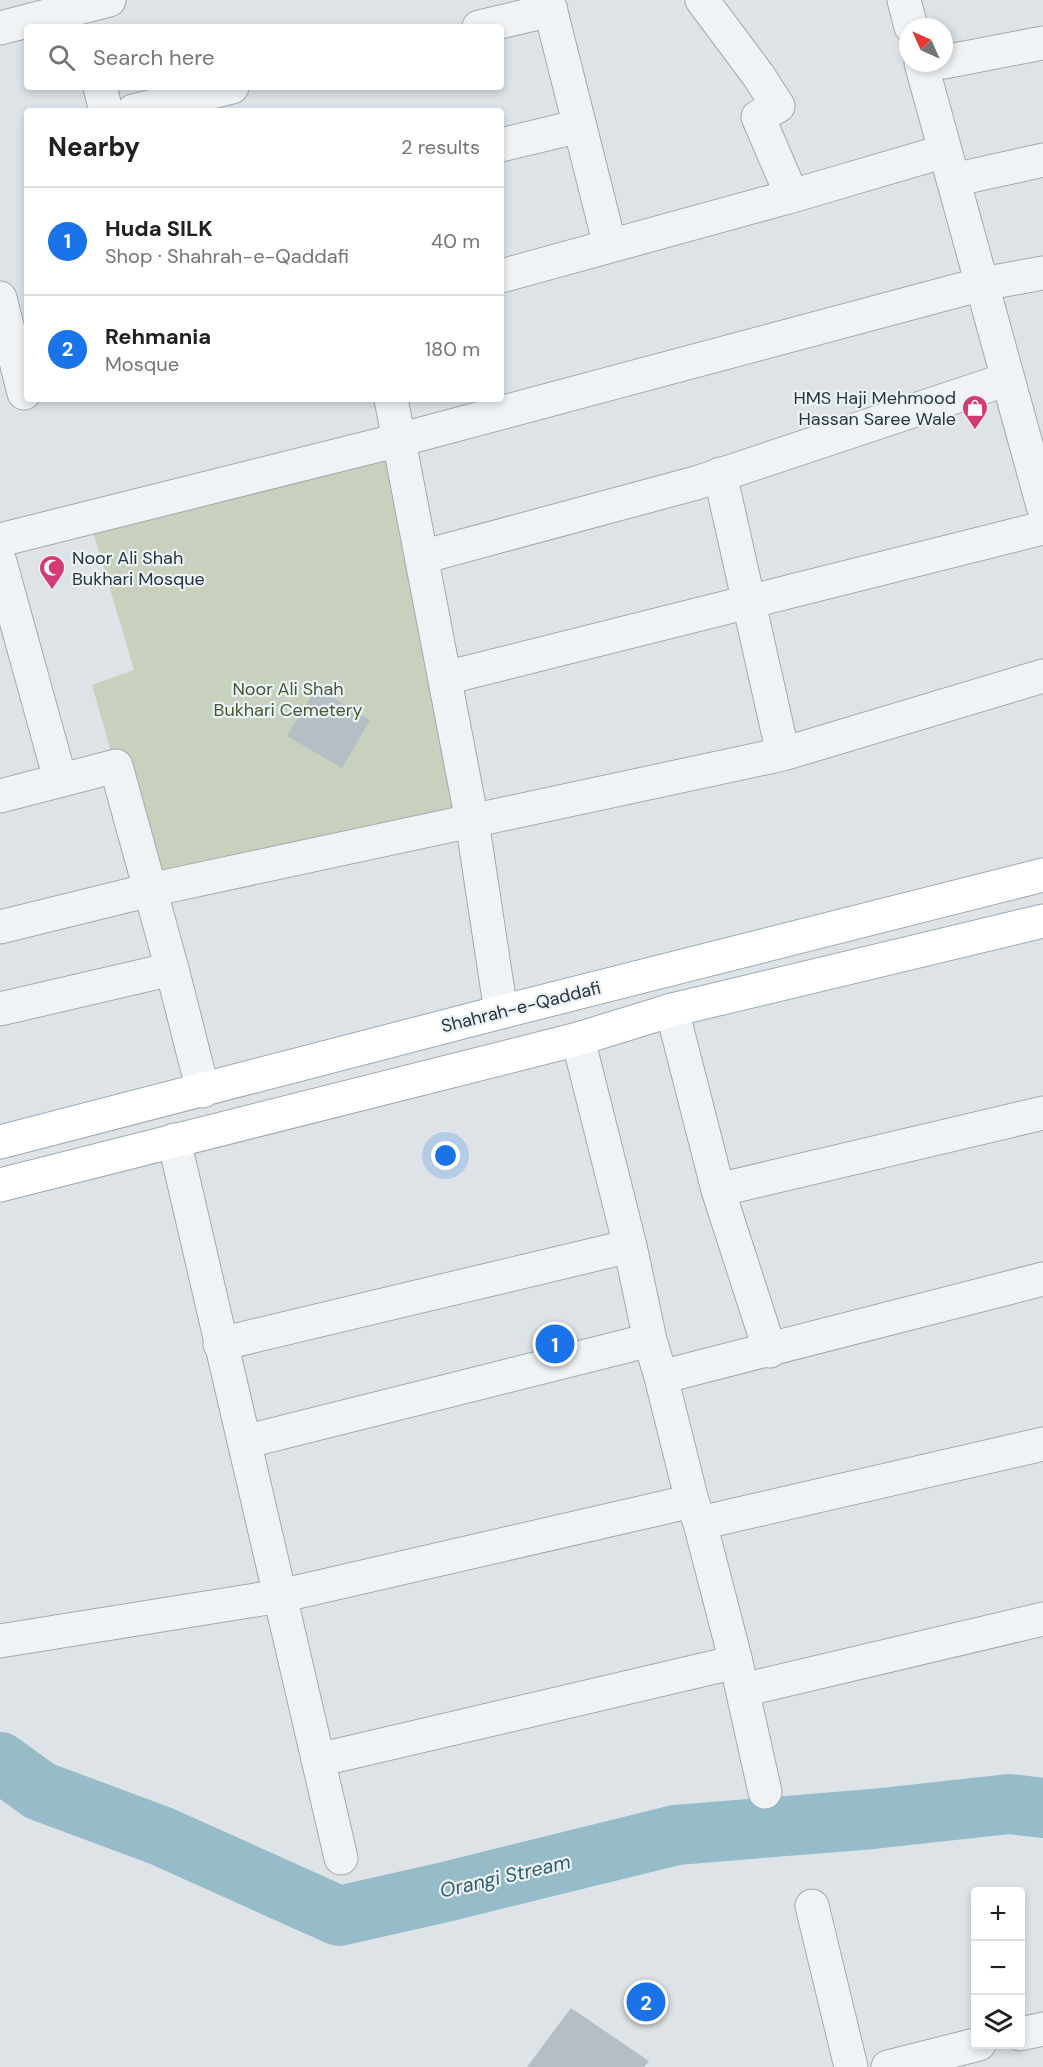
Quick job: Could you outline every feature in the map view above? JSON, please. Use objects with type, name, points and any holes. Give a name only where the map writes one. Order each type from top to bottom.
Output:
[{"type":"main road","name":"Shahrah-e-Qaddafi","points":[[0,1142],[1043,875]]},
{"type":"main road","points":[[0,1185],[578,1039],[672,1010],[1043,921]]},
{"type":"street","points":[[702,0],[758,75],[778,106],[758,117],[792,196]]},
{"type":"street","points":[[904,0],[909,18]]},
{"type":"street","points":[[489,24],[549,5],[610,246]]},
{"type":"street","points":[[0,28],[87,9]]},
{"type":"street","points":[[953,59],[1043,43]]},
{"type":"street","points":[[933,72],[949,165],[1043,506]]},
{"type":"street","points":[[101,90],[105,108]]},
{"type":"street","points":[[145,108],[220,90]]},
{"type":"street","points":[[504,144],[580,126]]},
{"type":"street","points":[[504,275],[792,196],[949,165],[1043,160]]},
{"type":"street","points":[[0,540],[399,440],[982,284],[1043,273]]},
{"type":"street","points":[[0,298],[17,394]]},
{"type":"street","points":[[422,557],[696,483],[1008,379]]},
{"type":"street","points":[[392,402],[472,821],[501,1012]]},
{"type":"street","points":[[720,474],[783,754]]},
{"type":"street","points":[[445,678],[1043,528]]},
{"type":"street","points":[[0,562],[14,667],[60,779]]},
{"type":"street","points":[[0,927],[150,890],[783,754],[1043,676]]},
{"type":"street","points":[[0,796],[116,766],[203,1091]]},
{"type":"street","points":[[0,1009],[172,969]]},
{"type":"street","points":[[672,1010],[718,1190],[770,1350]]},
{"type":"street","points":[[578,1039],[630,1246],[650,1340],[740,1676],[765,1792]]},
{"type":"street","points":[[718,1190],[1043,1113]]},
{"type":"street","points":[[174,1140],[342,1858]]},
{"type":"street","points":[[220,1344],[630,1246]]},
{"type":"street","points":[[661,1377],[1043,1279]]},
{"type":"street","points":[[244,1442],[650,1340]]},
{"type":"street","points":[[0,1641],[280,1596],[1043,1444]]},
{"type":"street","points":[[318,1760],[740,1676],[1043,1619]]},
{"type":"street","points":[[812,1906],[851,2067]]},
{"type":"street","points":[[1025,2033],[1043,2029]]},
{"type":"street","points":[[888,2067],[971,2046]]},
{"type":"green space","name":"Noor Ali Shah Bukhari Cemetery","points":[[396,444],[472,820],[151,891],[92,685],[134,670],[89,518]]},
{"type":"building","points":[[316,688],[370,720],[342,768],[287,736]]},
{"type":"building","points":[[571,2008],[649,2061],[644,2067],[527,2067]]},
{"type":"waterway","name":"Orangi Stream","points":[[0,1762],[40,1791],[161,1836],[339,1916],[676,1835],[873,1819],[1009,1804],[1043,1808]]},
{"type":"place","name":"HMS Haji Mehmood Hassan Saree Wale","points":[[975,431]]},
{"type":"place","name":"Noor Ali Shah Bukhari Mosque","points":[[52,591]]},
{"type":"place","name":"Huda SILK","points":[[555,1344]]},
{"type":"place","name":"Rehmania","points":[[646,2002]]}]
